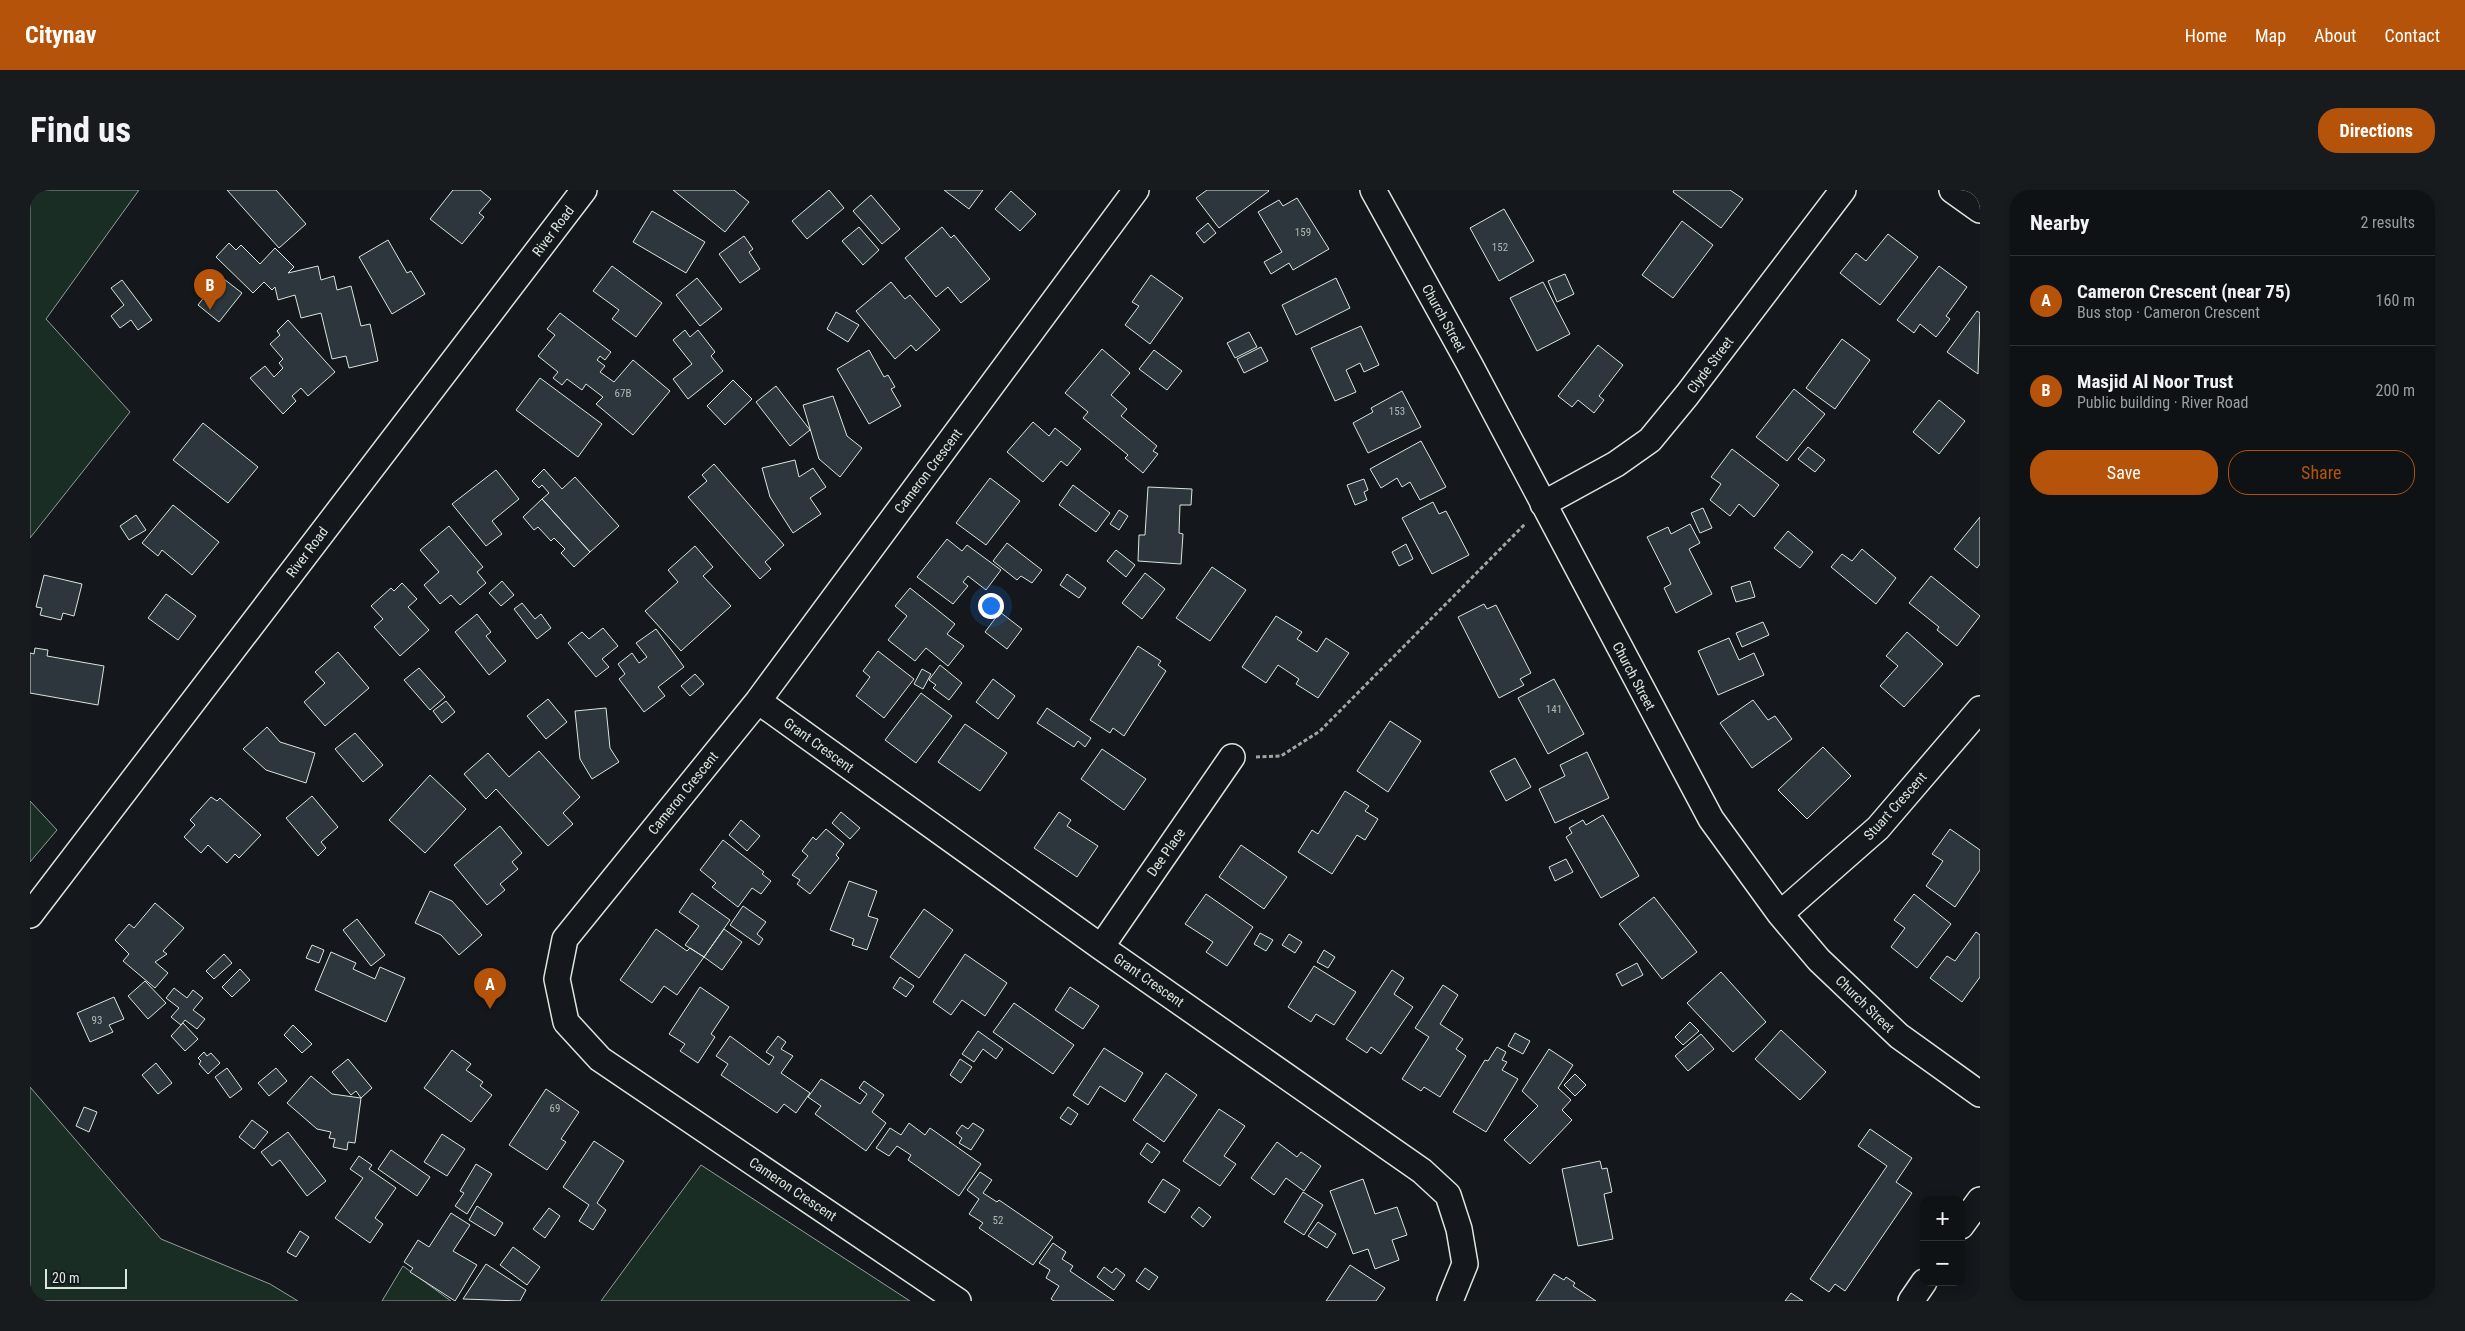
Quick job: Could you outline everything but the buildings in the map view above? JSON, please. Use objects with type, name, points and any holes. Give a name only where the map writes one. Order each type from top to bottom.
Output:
[{"type":"street","name":"River Road","points":[[30,914],[584,190]]},
{"type":"street","name":"Cameron Crescent","points":[[958,1301],[600,1059],[566,1022],[557,979],[565,939],[758,701],[1136,190]]},
{"type":"street","name":"Church Street","points":[[1373,190],[1470,365],[1711,819],[1780,914],[1819,960],[1899,1036],[1980,1094]]},
{"type":"street","name":"Clyde Street","points":[[1544,504],[1616,464],[1650,440],[1688,395],[1843,190]]},
{"type":"street","points":[[1952,190],[1980,210]]},
{"type":"street","name":"Grant Crescent","points":[[758,701],[1101,946],[1422,1171],[1448,1195],[1459,1229],[1465,1264],[1450,1301]]},
{"type":"street","name":"Stuart Crescent","points":[[1780,914],[1878,828],[1980,709]]},
{"type":"street","name":"Dee Place","points":[[1101,946],[1232,757]]},
{"type":"street","points":[[1965,1221],[1980,1200]]},
{"type":"street","points":[[1911,1301],[1921,1286]]},
{"type":"path","points":[[1232,757],[1281,756],[1320,731],[1544,504]]},
{"type":"green space","points":[[30,190],[139,190],[46,319],[130,412],[30,538]]},
{"type":"green space","points":[[30,801],[57,830],[30,862]]},
{"type":"green space","points":[[30,1087],[161,1239],[270,1284],[298,1301],[30,1301]]},
{"type":"green space","points":[[701,1165],[910,1301],[601,1301]]},
{"type":"green space","points":[[403,1266],[451,1301],[382,1301]]},
{"type":"place","name":"Masjid Al Noor Trust","points":[[210,310]]},
{"type":"place","name":"Cameron Crescent (near 75)","points":[[490,1009]]}]
